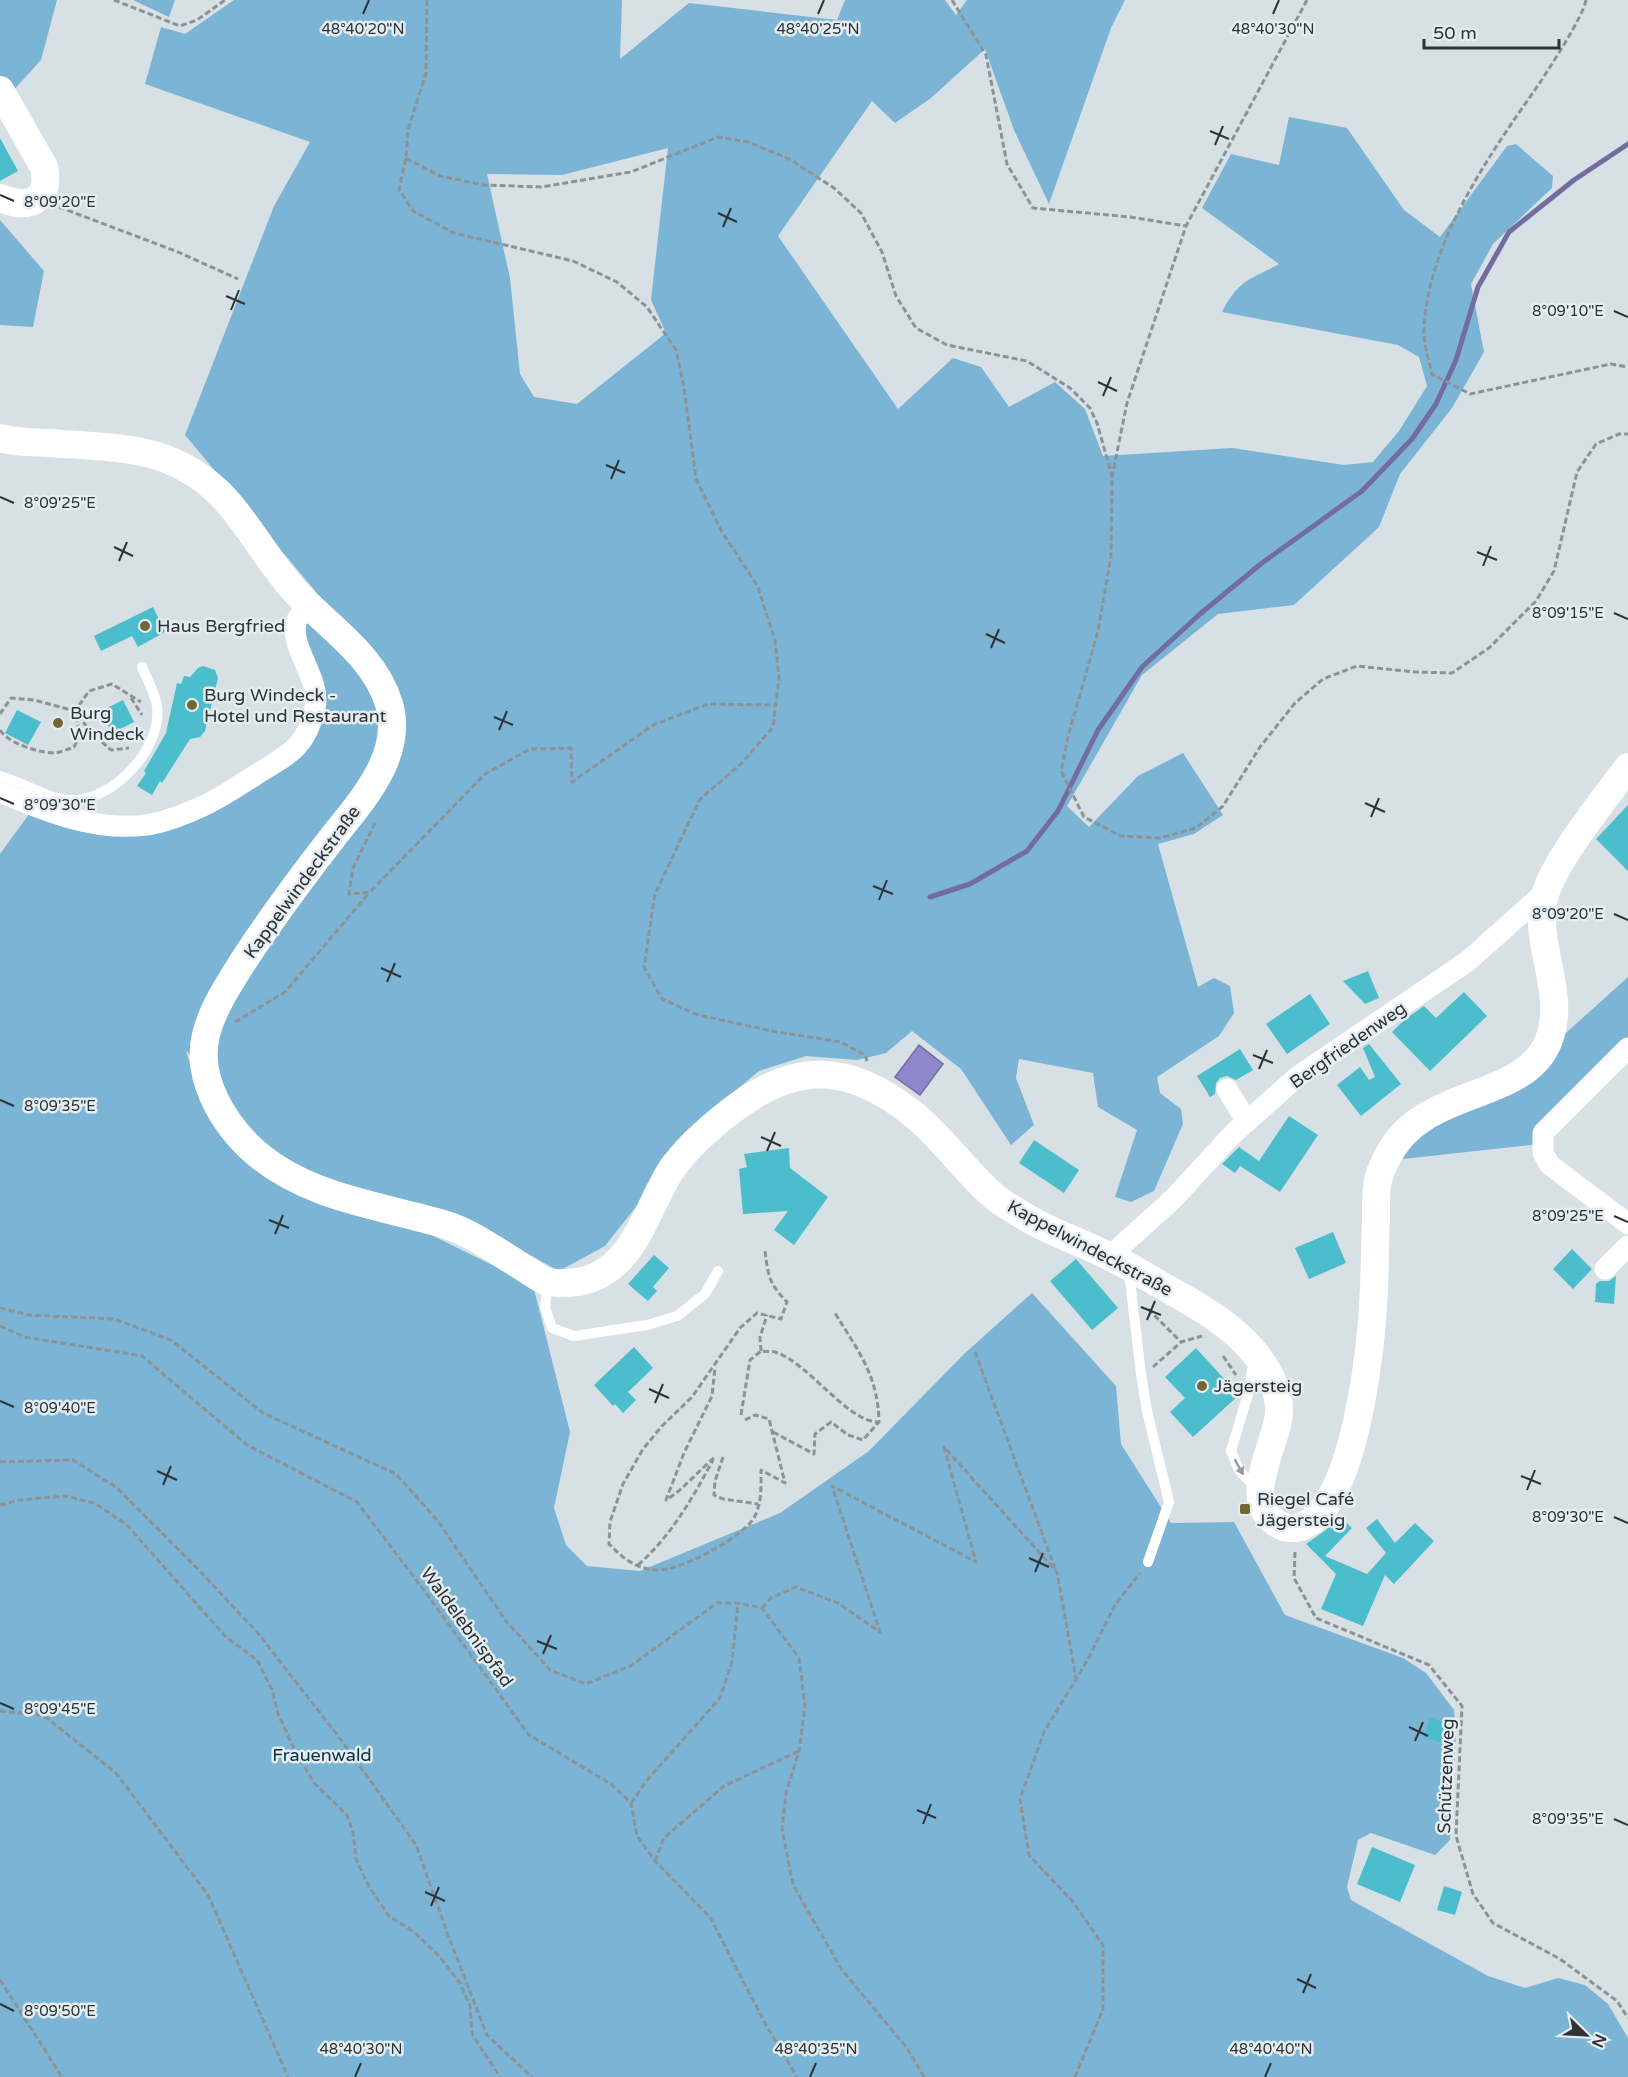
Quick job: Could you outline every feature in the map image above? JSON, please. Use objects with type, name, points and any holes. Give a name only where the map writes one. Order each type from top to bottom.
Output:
[{"type":"street","points":[[0,90],[44,167],[46,180],[44,190],[38,199],[29,204],[15,204],[0,198]]},
{"type":"street","name":"Kappelwindeckstraße","points":[[0,438],[11,442],[145,452],[175,462],[199,475],[226,498],[284,578],[307,604],[353,647],[378,677],[392,712],[392,738],[383,765],[365,796],[277,908],[226,988],[204,1040],[208,1085],[221,1111],[246,1145],[272,1165],[306,1184],[339,1197],[452,1226],[480,1239],[548,1282],[587,1281],[610,1269],[630,1246],[651,1212],[669,1174],[688,1149],[712,1126],[751,1096],[771,1085],[797,1076],[823,1075],[853,1078],[880,1090],[919,1118],[995,1197],[1032,1222],[1123,1271],[1196,1305],[1229,1327],[1261,1360],[1277,1390],[1280,1406],[1278,1424],[1262,1476],[1260,1494]]},
{"type":"street","points":[[0,792],[46,811],[74,819],[127,826],[147,825],[196,810],[240,785],[297,748],[309,728],[316,705],[315,688],[309,668],[297,646],[297,621],[307,604]]},
{"type":"street","points":[[1260,1494],[1262,1505],[1274,1522],[1296,1529],[1308,1524],[1319,1514],[1334,1493],[1354,1433],[1365,1375],[1371,1322],[1377,1186],[1383,1163],[1396,1142],[1414,1123],[1432,1111],[1510,1080],[1529,1069],[1544,1053],[1553,1030],[1556,1004],[1543,932],[1543,894],[1560,864],[1628,767]]},
{"type":"street","name":"Bergfriedenweg","points":[[1123,1271],[1173,1199],[1247,1122],[1297,1077],[1468,961],[1543,894]]},
{"type":"street","points":[[1628,1048],[1543,1133],[1543,1153],[1550,1165],[1628,1224]]},
{"type":"street","points":[[1227,1089],[1247,1122]]},
{"type":"street","points":[[1605,1269],[1628,1246]]},
{"type":"lane","points":[[0,776],[68,800],[87,799],[108,790],[125,778],[148,745],[154,731],[157,706],[142,667]]},
{"type":"lane","points":[[548,1282],[545,1307],[552,1328],[574,1336],[647,1325],[677,1317],[705,1294],[718,1271]]},
{"type":"lane","points":[[1123,1271],[1147,1411],[1169,1502],[1148,1562]]},
{"type":"lane","points":[[1260,1494],[1239,1470],[1231,1451],[1248,1394],[1252,1370],[1261,1360]]},
{"type":"path","points":[[114,0],[180,26],[197,20],[225,0]]},
{"type":"path","points":[[427,0],[426,73],[408,130],[406,158],[399,189],[413,211],[454,233],[573,261],[617,282],[647,307],[676,350],[684,387],[696,479],[722,532],[757,585],[775,640],[778,678],[773,728],[741,764],[700,799],[655,894],[644,967],[662,999],[698,1015],[777,1032],[841,1042],[865,1055],[880,1090]]},
{"type":"path","points":[[952,0],[986,55],[1007,164],[1033,208],[1165,221],[1186,226]]},
{"type":"path","points":[[1307,0],[1186,226],[1127,403],[1112,477],[1109,567],[1098,631],[1068,733],[1061,771],[1084,817],[1121,836],[1160,838],[1196,828],[1223,806],[1260,747],[1295,703],[1323,679],[1357,666],[1452,673],[1489,648],[1536,601],[1554,571],[1577,472],[1596,444],[1619,434],[1628,434]]},
{"type":"path","points":[[1586,0],[1551,66],[1498,143],[1456,215],[1433,272],[1423,331],[1432,374],[1470,394],[1611,364],[1628,367]]},
{"type":"path","points":[[406,158],[441,176],[484,185],[541,188],[631,172],[718,137],[748,142],[789,159],[834,188],[861,213],[882,252],[897,296],[916,328],[948,345],[1027,361],[1070,388],[1090,408],[1097,423],[1112,477]]},
{"type":"path","points":[[38,199],[178,252],[238,279]]},
{"type":"path","points":[[0,730],[3,736],[36,750],[57,753],[74,747],[80,735],[75,711],[90,691],[112,684],[130,696],[143,717]]},
{"type":"path","points":[[0,714],[11,698],[34,700],[75,711],[90,731],[111,750],[129,748],[134,742]]},
{"type":"path","points":[[234,1022],[285,992],[370,892],[485,774],[530,749],[571,748],[572,782],[653,725],[708,704],[777,705]]},
{"type":"path","points":[[370,892],[349,894],[353,868],[378,817]]},
{"type":"path","points":[[745,1420],[755,1415],[769,1419],[785,1483],[761,1470],[761,1496],[754,1518],[733,1539],[690,1561],[657,1570],[628,1562],[609,1544],[610,1522],[623,1484],[643,1449],[662,1426],[692,1397],[740,1328],[757,1313],[781,1318],[786,1302],[773,1288],[768,1277],[765,1251]]},
{"type":"path","points":[[1123,1271],[1181,1342]]},
{"type":"path","points":[[0,1308],[29,1315],[114,1319],[171,1340],[263,1413],[396,1474],[438,1521],[506,1621],[550,1670],[585,1684],[632,1665],[717,1603],[738,1603],[762,1608],[799,1658],[805,1706],[799,1751],[786,1793],[782,1829],[793,1885],[842,1970],[907,2048],[924,2077]]},
{"type":"path","points":[[772,1432],[814,1454],[815,1434],[831,1422],[848,1436],[863,1440],[879,1422],[877,1393],[867,1367],[835,1313]]},
{"type":"path","points":[[760,1351],[760,1337],[767,1315]]},
{"type":"path","name":"Waldelebnispfad","points":[[0,1326],[25,1337],[142,1356],[247,1445],[357,1502],[529,1735],[611,1784],[631,1803]]},
{"type":"path","points":[[1141,1374],[1159,1363],[1181,1342],[1196,1336],[1209,1339]]},
{"type":"path","points":[[741,1415],[750,1360],[760,1351],[775,1352],[801,1367],[853,1412],[872,1422],[879,1422]]},
{"type":"path","points":[[975,1352],[1056,1572],[1077,1679]]},
{"type":"path","points":[[1221,1352],[1248,1394]]},
{"type":"path","points":[[638,1565],[653,1552],[677,1523],[714,1458],[666,1500],[692,1434],[712,1396],[716,1365]]},
{"type":"path","points":[[762,1608],[771,1598],[796,1587],[838,1603],[880,1632],[832,1486],[976,1562],[944,1447],[1056,1572]]},
{"type":"path","points":[[723,1457],[715,1481],[714,1495],[723,1499],[758,1504]]},
{"type":"path","points":[[0,1462],[73,1460],[117,1488],[193,1564],[256,1632],[342,1742],[416,1845],[487,2035],[532,2077]]},
{"type":"path","points":[[0,1505],[19,1500],[66,1496],[94,1503],[126,1524],[226,1637],[257,1660],[272,1690],[278,1714],[296,1753],[315,1784],[347,1815],[353,1832],[356,1859],[369,1887],[389,1916],[414,1932],[439,1956],[460,1983],[470,2006],[472,2034],[500,2077]]},
{"type":"path","name":"Schützenweg","points":[[1296,1529],[1294,1578],[1316,1618],[1429,1665],[1462,1706],[1456,1836],[1473,1894],[1493,1923],[1560,1959],[1617,2001],[1628,2018]]},
{"type":"path","points":[[1075,2077],[1103,2009],[1103,1945],[1073,1902],[1029,1855],[1020,1799],[1044,1732],[1077,1679],[1115,1605],[1148,1562]]},
{"type":"path","points":[[738,1603],[732,1662],[720,1698],[648,1779],[631,1803],[637,1836],[655,1861],[710,1917],[766,2025],[797,2077]]},
{"type":"path","points":[[0,1711],[43,1715],[116,1773],[208,1895],[288,2077]]},
{"type":"path","points":[[655,1861],[664,1838],[724,1786],[799,1751]]},
{"type":"path","points":[[0,1980],[62,2077]]},
{"type":"green space","points":[[0,0],[57,0],[41,60],[11,93],[0,99]]},
{"type":"green space","points":[[133,0],[175,0],[169,17]]},
{"type":"green space","name":"Frauenwald","points":[[234,0],[622,0],[620,59],[689,3],[837,20],[845,0],[945,0],[956,15],[967,0],[1125,0],[1111,28],[1049,204],[1014,130],[985,49],[931,98],[895,123],[872,101],[778,236],[898,409],[953,358],[981,367],[1009,407],[1055,382],[1085,409],[1103,456],[1232,448],[1344,465],[1373,462],[1399,431],[1427,386],[1419,357],[1398,345],[1222,312],[1240,286],[1279,264],[1202,208],[1231,154],[1279,165],[1289,117],[1347,128],[1404,210],[1440,237],[1507,146],[1516,144],[1553,176],[1552,188],[1493,244],[1471,284],[1484,352],[1452,408],[1400,474],[1379,527],[1294,605],[1218,614],[1142,675],[1067,806],[1089,827],[1138,776],[1183,753],[1223,815],[1194,834],[1158,844],[1198,987],[1214,978],[1230,986],[1234,1013],[1219,1036],[1157,1077],[1160,1093],[1181,1109],[1183,1124],[1154,1191],[1131,1202],[1115,1197],[1137,1130],[1098,1107],[1093,1073],[1019,1059],[1016,1078],[1034,1125],[1011,1145],[961,1069],[912,1031],[886,1053],[857,1060],[806,1056],[759,1071],[713,1109],[605,1246],[559,1271],[490,1233],[329,1186],[281,1158],[238,1122],[186,1050],[200,1101],[259,1166],[417,1228],[533,1285],[570,1432],[554,1508],[566,1545],[587,1566],[640,1571],[780,1513],[869,1451],[964,1354],[1032,1293],[1116,1386],[1121,1444],[1171,1523],[1234,1522],[1285,1615],[1403,1658],[1426,1673],[1454,1710],[1456,1732],[1450,1840],[1435,1855],[1371,1833],[1358,1840],[1347,1887],[1351,1900],[1488,1976],[1525,1988],[1558,1978],[1585,1985],[1608,2004],[1628,2038],[1628,2077],[0,2077],[0,854],[32,810],[150,829],[315,730],[303,644],[307,612],[316,592],[185,435],[274,206],[310,142],[145,84],[161,27],[185,34]],"holes":[[[668,148],[651,300],[666,333],[577,404],[534,397],[520,374],[510,278],[487,174],[562,175]]]},
{"type":"green space","points":[[0,220],[44,271],[33,327],[0,325]]},
{"type":"green space","points":[[1628,977],[1628,1043],[1540,1144],[1394,1160],[1416,1134],[1557,1041]]},
{"type":"shaded area","points":[[919,1045],[943,1064],[920,1095],[895,1077]]},
{"type":"building","points":[[0,138],[18,171],[0,181]]},
{"type":"building","points":[[153,607],[165,632],[138,647],[132,636],[101,651],[94,636]]},
{"type":"building","points":[[203,666],[215,670],[218,678],[205,731],[200,737],[190,739],[152,795],[137,786],[166,733],[177,683],[181,684],[184,676],[190,677]]},
{"type":"building","points":[[123,700],[134,722],[112,733],[101,711]]},
{"type":"building","points":[[17,710],[41,722],[28,745],[5,733]]},
{"type":"building","points":[[1628,805],[1628,871],[1596,839]]},
{"type":"building","points":[[1368,971],[1379,998],[1365,1004],[1343,981]]},
{"type":"building","points":[[1464,992],[1487,1016],[1430,1071],[1392,1032],[1424,1006],[1436,1018]]},
{"type":"building","points":[[1310,994],[1330,1024],[1287,1054],[1266,1024]]},
{"type":"building","points":[[1369,1044],[1401,1084],[1361,1116],[1337,1085],[1360,1067],[1369,1080],[1375,1077],[1363,1048]]},
{"type":"building","points":[[1240,1049],[1253,1070],[1236,1080],[1227,1076],[1220,1078],[1216,1083],[1215,1094],[1210,1097],[1197,1076]]},
{"type":"building","points":[[1289,1116],[1318,1135],[1280,1192],[1240,1166],[1235,1173],[1222,1164],[1239,1147],[1259,1161]]},
{"type":"building","points":[[1034,1140],[1079,1170],[1064,1193],[1019,1163]]},
{"type":"building","points":[[789,1148],[790,1168],[828,1197],[794,1245],[774,1230],[788,1211],[743,1214],[739,1169],[747,1167],[744,1154]]},
{"type":"building","points":[[1333,1232],[1346,1263],[1309,1279],[1295,1248]]},
{"type":"building","points":[[1572,1249],[1592,1269],[1573,1289],[1553,1269]]},
{"type":"building","points":[[654,1255],[669,1268],[653,1287],[657,1291],[648,1301],[628,1284]]},
{"type":"building","points":[[1076,1259],[1118,1308],[1092,1330],[1050,1281]]},
{"type":"building","points":[[1616,1276],[1614,1304],[1595,1302],[1596,1284],[1600,1281],[1609,1281]]},
{"type":"building","points":[[634,1347],[653,1368],[628,1392],[636,1400],[623,1413],[615,1404],[613,1406],[594,1385]]},
{"type":"building","name":"Jägersteig","points":[[1196,1348],[1239,1395],[1193,1437],[1170,1412],[1185,1398],[1165,1377]]},
{"type":"building","points":[[1338,1515],[1352,1528],[1325,1556],[1367,1574],[1386,1553],[1366,1528],[1377,1519],[1395,1543],[1415,1523],[1434,1541],[1394,1584],[1385,1575],[1363,1626],[1321,1609],[1336,1574],[1306,1544],[1326,1530]]},
{"type":"building","points":[[1430,1718],[1449,1724],[1443,1743],[1424,1737]]},
{"type":"building","points":[[1372,1847],[1415,1865],[1400,1902],[1357,1884]]},
{"type":"building","points":[[1444,1886],[1462,1892],[1455,1915],[1437,1910]]},
{"type":"waterway","points":[[930,897],[970,884],[1027,851],[1058,811],[1098,730],[1142,667],[1200,614],[1262,563],[1362,491],[1412,439],[1436,404],[1456,360],[1478,287],[1509,232],[1574,180],[1628,144]]},
{"type":"place","name":"Haus Bergfried","points":[[145,626]]},
{"type":"place","name":"Burg Windeck - Hotel und Restaurant","points":[[192,705]]},
{"type":"place","name":"Burg Windeck","points":[[58,723]]},
{"type":"place","name":"Jägersteig","points":[[1202,1386]]},
{"type":"place","name":"Riegel Café Jägersteig","points":[[1245,1509]]}]
